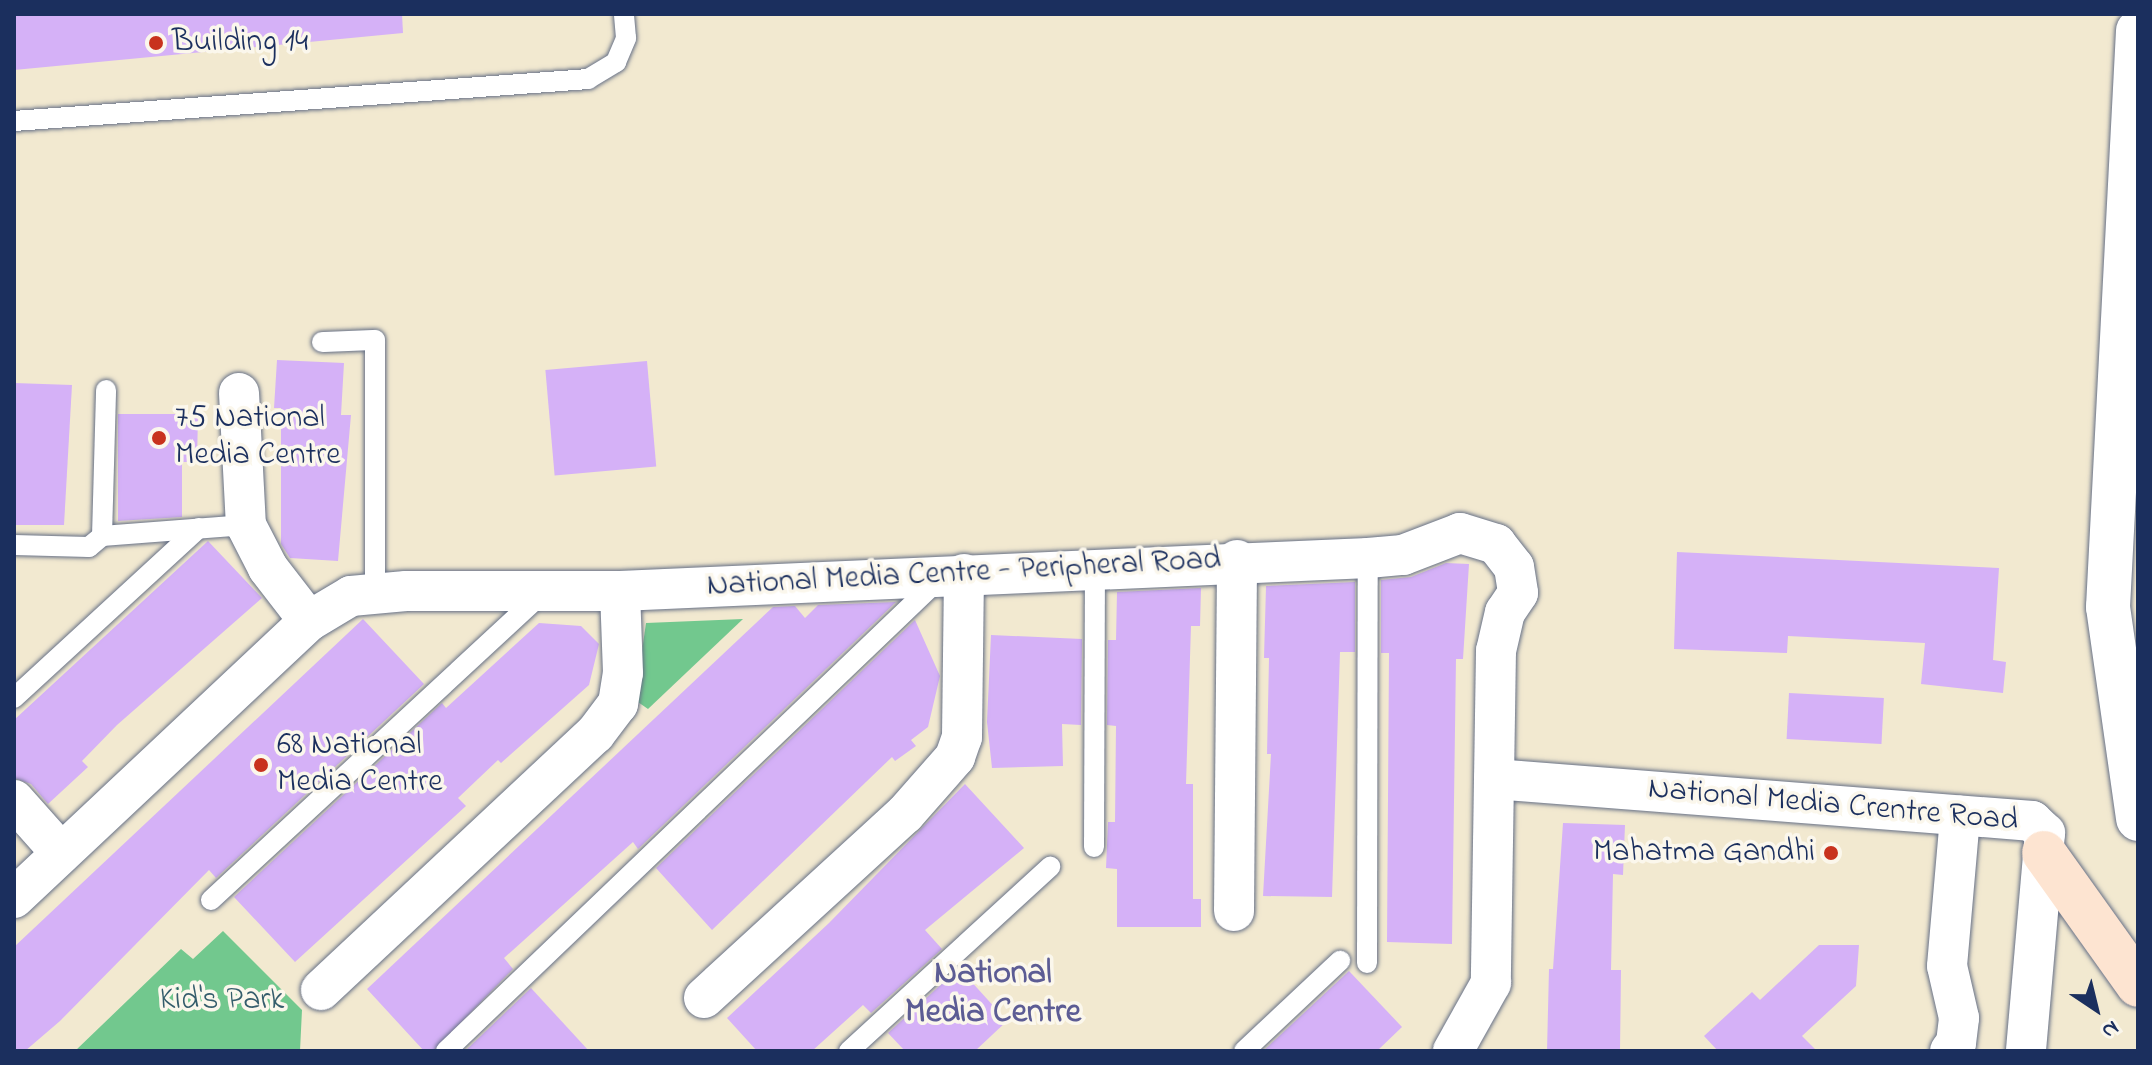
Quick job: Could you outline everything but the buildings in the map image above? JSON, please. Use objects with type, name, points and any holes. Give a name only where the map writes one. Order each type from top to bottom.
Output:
[{"type":"main road","points":[[2044,853],[2138,985]]},
{"type":"street","points":[[2138,31],[2108,607],[2138,819]]},
{"type":"street","points":[[239,393],[246,525],[268,568],[309,621]]},
{"type":"street","name":"National Media Centre - Peripheral Road","points":[[14,898],[309,621],[351,596],[620,591],[1237,560],[1368,558],[1403,555],[1460,533],[1496,544],[1514,567],[1518,593],[1505,612],[1496,651],[1491,983],[1465,1046]]},
{"type":"street","points":[[1234,911],[1237,560]]},
{"type":"street","points":[[704,998],[905,814],[955,757],[962,737],[954,575]]},
{"type":"street","points":[[321,990],[595,734],[618,704],[620,591]]},
{"type":"street","name":"National Media Crentre Road","points":[[1494,779],[2032,821],[2045,833],[2026,1051]]},
{"type":"street","points":[[14,800],[61,853]]},
{"type":"street","points":[[1950,1051],[1959,1018],[1947,966],[1960,816]]},
{"type":"lane","points":[[14,121],[588,79],[616,62],[626,38],[624,14]]},
{"type":"lane","points":[[322,342],[375,340],[375,594]]},
{"type":"lane","points":[[102,536],[106,390]]},
{"type":"lane","points":[[14,545],[89,547],[102,536],[246,525]]},
{"type":"lane","points":[[14,698],[199,528]]},
{"type":"lane","points":[[1367,963],[1368,558]]},
{"type":"lane","points":[[1094,847],[1095,568]]},
{"type":"lane","points":[[446,1051],[954,575]]},
{"type":"lane","points":[[211,900],[542,593]]},
{"type":"lane","points":[[849,1051],[1050,867]]},
{"type":"lane","points":[[1244,1051],[1340,961]]},
{"type":"green space","points":[[743,619],[648,709],[635,700],[646,623]]},
{"type":"green space","name":"Kid's Park","points":[[223,931],[302,1010],[300,1051],[75,1051],[181,949],[193,959]]},
{"type":"place","name":"Building 14","points":[[156,43]]},
{"type":"place","name":"75 National Media Centre","points":[[159,438]]},
{"type":"place","name":"68 National Media Centre","points":[[261,765]]},
{"type":"place","name":"Mahatma Gandhi","points":[[1831,853]]},
{"type":"district","name":"National Media Centre","points":[[993,994]]}]
